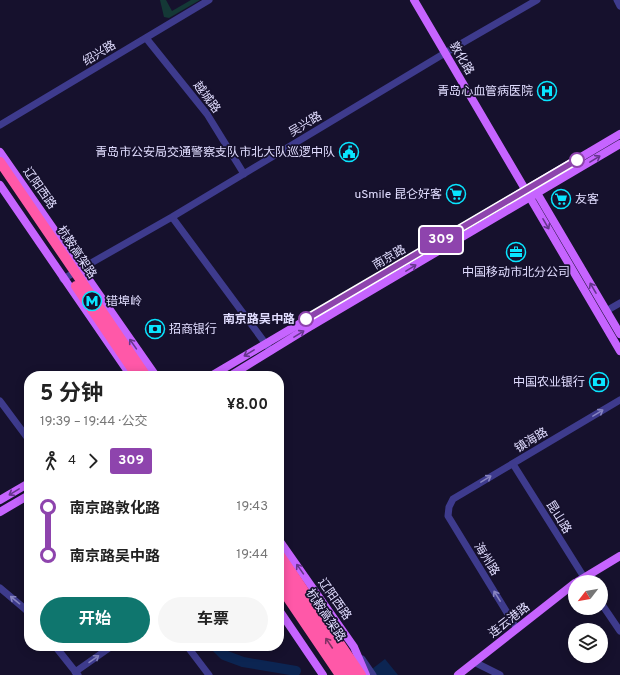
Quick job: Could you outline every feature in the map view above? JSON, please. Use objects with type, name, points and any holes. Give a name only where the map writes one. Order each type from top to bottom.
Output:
[{"type":"highway","name":"杭鞍高架路","points":[[0,162],[143,371]]},
{"type":"highway","name":"杭鞍高架路","points":[[0,173],[134,371]]},
{"type":"highway","points":[[284,561],[367,674]]},
{"type":"highway","name":"杭鞍高架路","points":[[284,576],[351,675]]},
{"type":"highway","name":"杭鞍高架路","points":[[284,592],[340,675]]},
{"type":"highway","points":[[284,604],[332,675]]},
{"type":"main road","name":"敦化路","points":[[414,0],[531,193],[620,334]]},
{"type":"main road","name":"南京路","points":[[238,371],[531,193],[620,134]]},
{"type":"main road","name":"南京路","points":[[219,371],[531,193],[620,144]]},
{"type":"main road","name":"辽阳西路","points":[[0,152],[153,371]]},
{"type":"main road","points":[[0,185],[127,371]]},
{"type":"main road","name":"敦化路","points":[[531,193],[620,351]]},
{"type":"main road","points":[[0,500],[24,486]]},
{"type":"main road","points":[[0,512],[24,498]]},
{"type":"main road","name":"辽阳西路","points":[[284,547],[354,647],[367,674]]},
{"type":"main road","name":"连云港路","points":[[590,575],[620,556]]},
{"type":"main road","name":"连云港路","points":[[458,675],[568,591]]},
{"type":"main road","points":[[284,617],[323,675]]},
{"type":"street","name":"绍兴路","points":[[0,125],[209,0]]},
{"type":"street","name":"吴兴路","points":[[63,279],[172,217],[445,53],[537,0]]},
{"type":"street","points":[[616,0],[620,6]]},
{"type":"street","name":"越城路","points":[[146,38],[207,114],[244,174]]},
{"type":"street","points":[[172,217],[271,351]]},
{"type":"street","points":[[606,311],[620,303]]},
{"type":"street","name":"镇海路","points":[[453,499],[620,400]]},
{"type":"street","points":[[0,401],[24,433]]},
{"type":"street","name":"昆山路","points":[[513,464],[578,575]]},
{"type":"street","name":"海州路","points":[[453,499],[448,507],[448,516],[517,629]]},
{"type":"street","points":[[0,588],[24,608]]},
{"type":"street","points":[[608,613],[620,631]]},
{"type":"street","points":[[59,651],[77,673],[106,651]]},
{"type":"street","points":[[191,651],[209,675]]},
{"type":"street","points":[[472,664],[500,675]]},
{"type":"green space","points":[[160,0],[166,0],[172,11],[191,0],[200,0],[169,18],[164,17]]},
{"type":"water","points":[[385,659],[398,675],[376,675],[372,669]]},
{"type":"waterway","points":[[220,651],[224,655],[243,662],[296,671]]},
{"type":"bus line","name":"309","points":[[306,319],[577,160]]},
{"type":"place","name":"青岛心血管病医院","points":[[547,91]]},
{"type":"place","name":"青岛市公安局交通警察支队市北大队巡逻中队","points":[[349,152]]},
{"type":"place","name":"uSmile 昆仑好客","points":[[456,194]]},
{"type":"place","name":"友客","points":[[561,199]]},
{"type":"place","name":"中国移动市北分公司","points":[[516,252]]},
{"type":"place","name":"错埠岭","points":[[92,301]]},
{"type":"place","name":"南京路吴中路","points":[[306,319]]},
{"type":"place","name":"招商银行","points":[[155,329]]},
{"type":"place","name":"中国农业银行","points":[[599,382]]}]
